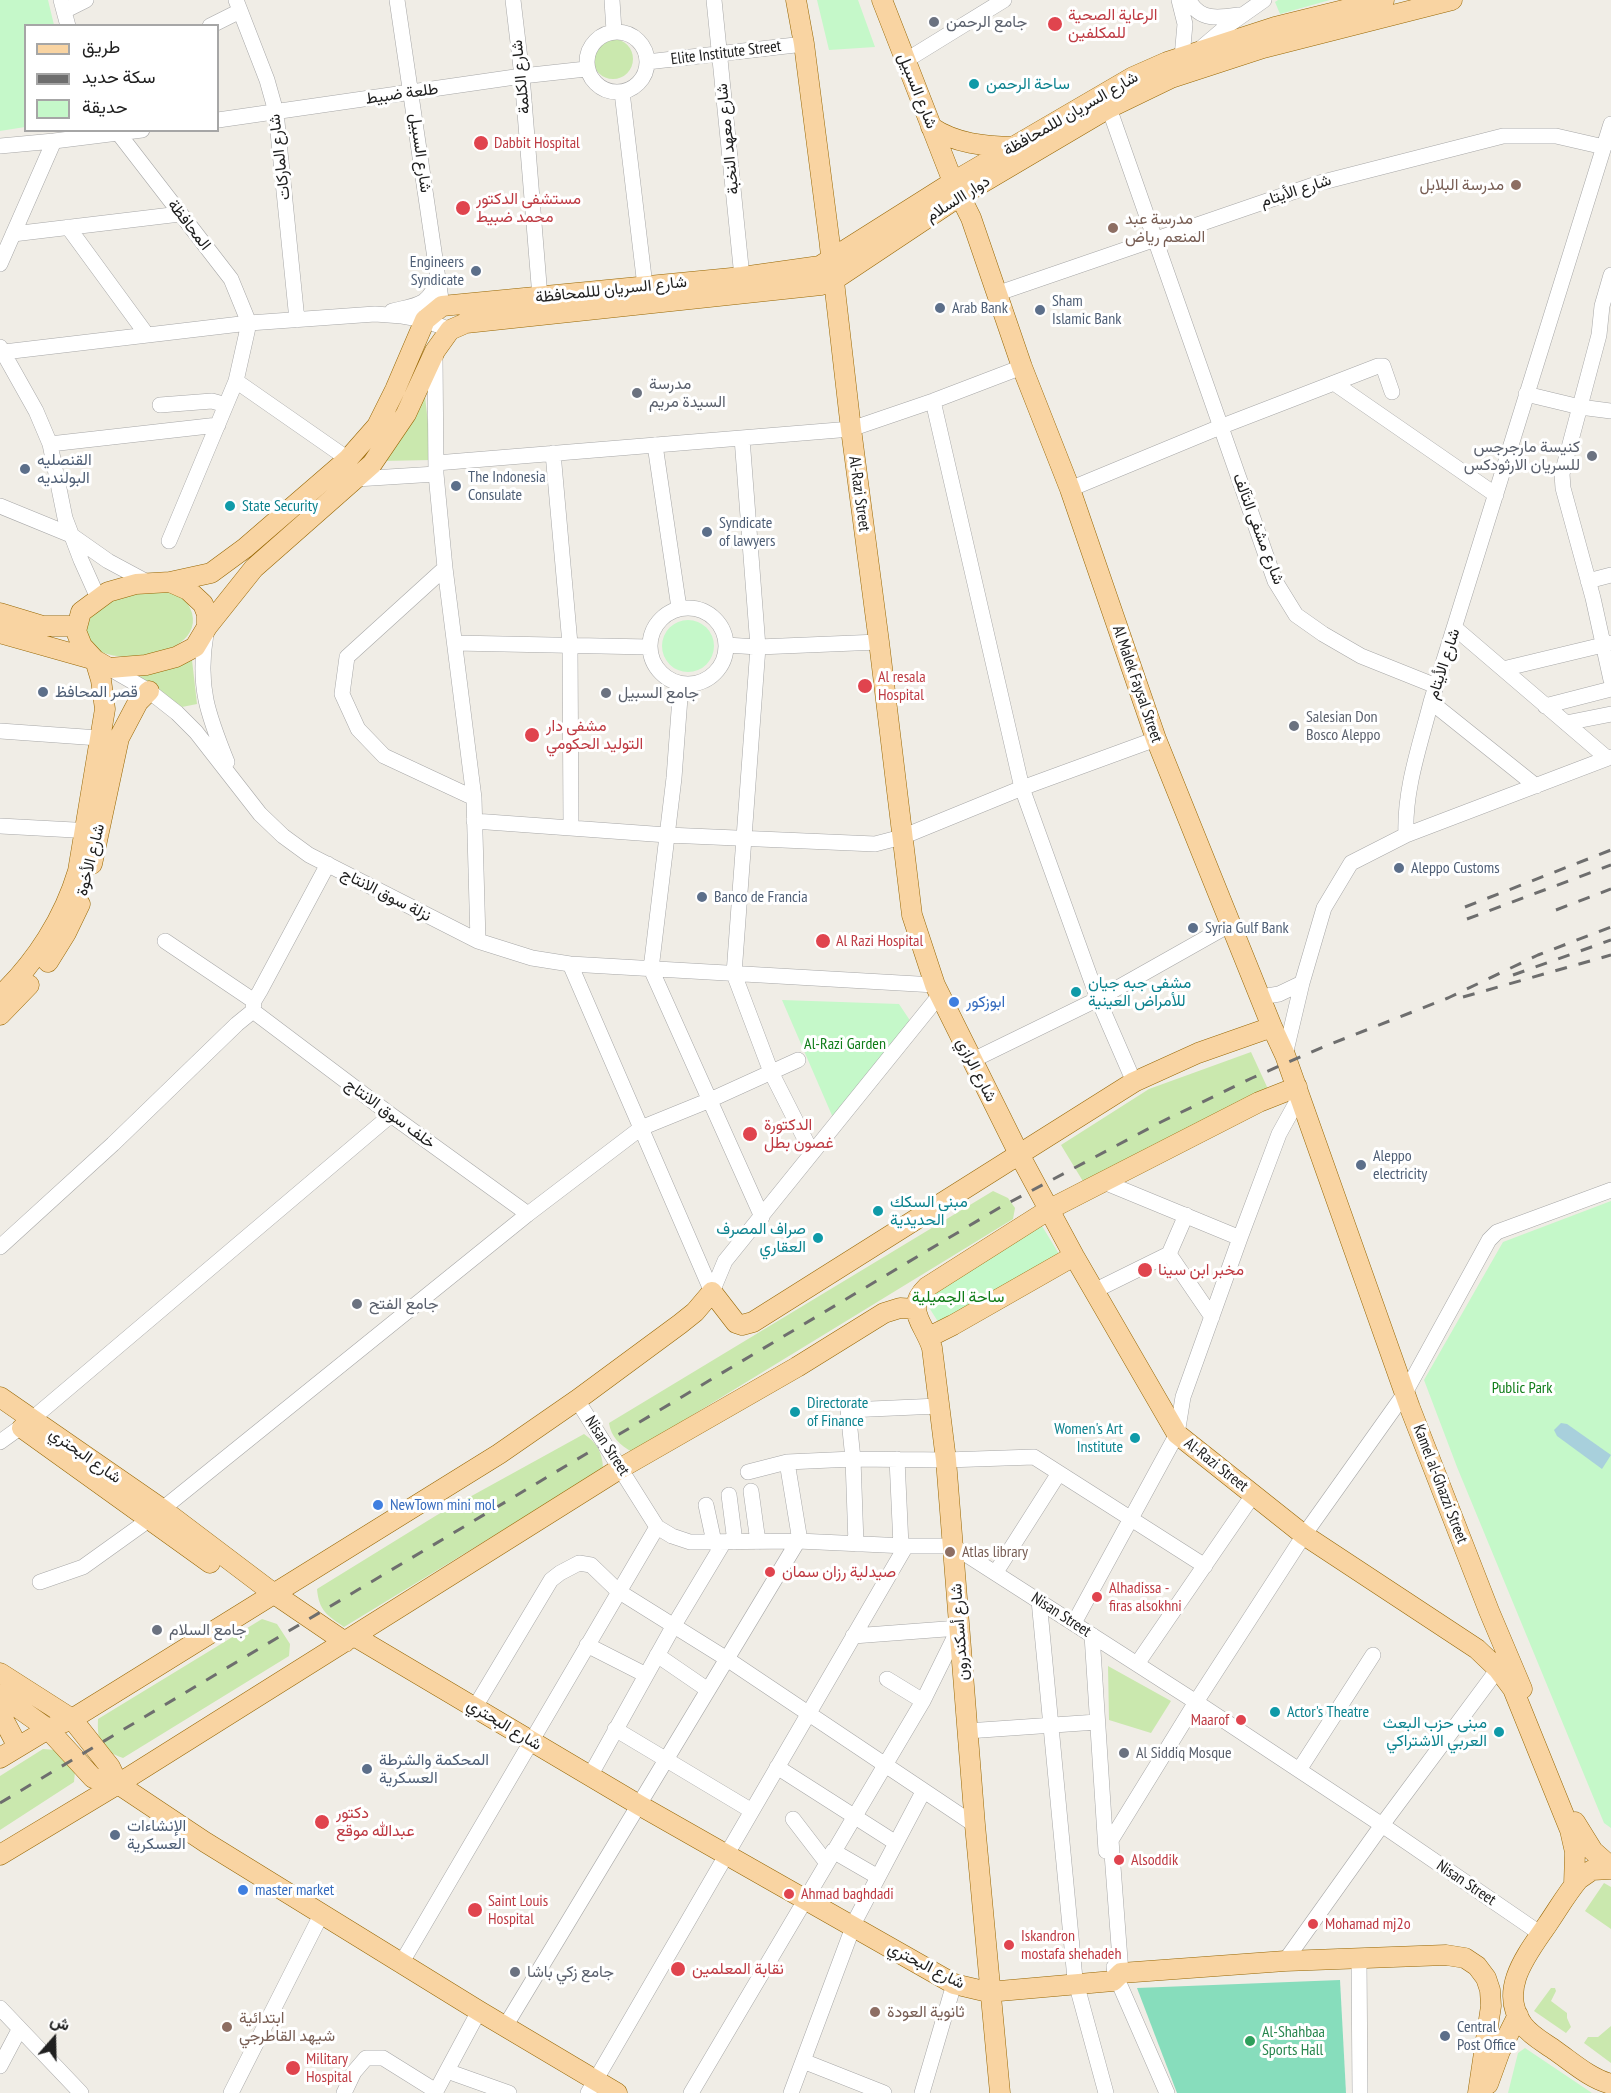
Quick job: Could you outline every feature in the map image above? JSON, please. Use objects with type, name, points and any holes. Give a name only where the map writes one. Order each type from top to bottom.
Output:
[{"type":"main road","name":"Al-Razi Street","points":[[796,0],[804,44],[832,259],[850,429],[879,642],[912,915],[937,991]]},
{"type":"main road","name":"شارع السبيل","points":[[882,0],[957,189]]},
{"type":"main road","name":"شارع السريان لللمحافظة","points":[[442,306],[742,277],[820,266],[957,189],[1014,147],[1133,77],[1190,55],[1275,27],[1383,0]]},
{"type":"main road","name":"دوار االسلام","points":[[450,330],[466,323],[821,285],[834,279],[957,189],[1109,108],[1171,78],[1263,48],[1452,0]]},
{"type":"main road","points":[[931,127],[942,134],[970,144],[1014,147]]},
{"type":"main road","name":"Al Malek Faysal Street","points":[[957,189],[971,218],[1022,367],[1070,489],[1156,739],[1298,1092]]},
{"type":"main road","points":[[102,664],[82,646],[76,631],[81,612],[108,592],[136,584],[170,582],[211,573],[245,548],[348,459],[376,426],[395,390],[425,320],[442,306]]},
{"type":"main road","points":[[0,633],[102,664],[146,665],[176,657],[195,647],[207,627],[254,568],[372,464],[406,414],[435,351],[450,330]]},
{"type":"main road","points":[[170,582],[196,596],[203,604],[207,614],[207,627]]},
{"type":"main road","points":[[0,613],[44,626],[77,626]]},
{"type":"main road","name":"شارع الأخوة","points":[[0,1015],[52,957],[78,909],[90,871],[99,738],[105,709],[101,680],[102,664]]},
{"type":"main road","name":"شارع الأخوة","points":[[0,996],[42,948],[65,905],[91,831],[118,738],[138,702],[149,691]]},
{"type":"main road","name":"شارع الرازي","points":[[937,991],[1019,1154]]},
{"type":"main road","points":[[0,1758],[48,1729],[72,1719],[499,1454],[578,1400],[680,1324],[695,1312],[712,1292],[736,1323],[742,1325],[753,1322],[1134,1082],[1189,1057],[1272,1027]]},
{"type":"main road","points":[[0,1855],[118,1784],[621,1468],[797,1367],[884,1313],[900,1308],[916,1309],[920,1294],[927,1287],[1050,1209],[1259,1102],[1298,1092]]},
{"type":"main road","name":"Kamel al-Ghazzi Street","points":[[1298,1092],[1405,1394],[1489,1611],[1575,1822],[1593,1851],[1611,1868]]},
{"type":"main road","name":"Al-Razi Street","points":[[1019,1154],[1074,1256],[1177,1434],[1304,1535],[1461,1637]]},
{"type":"main road","points":[[929,1337],[1074,1256]]},
{"type":"main road","name":"شارع أسكندرون","points":[[916,1309],[920,1322],[929,1337],[946,1460],[975,1825],[1000,2093]]},
{"type":"main road","name":"شارع البحتري","points":[[0,1397],[26,1423],[156,1514],[268,1597],[345,1642],[475,1707],[639,1805],[954,1984],[990,1992],[1113,1981],[1119,1976],[1285,1961],[1446,1955],[1465,1958],[1477,1966],[1491,1990],[1491,2006],[1478,2093]]},
{"type":"main road","points":[[0,1413],[26,1423]]},
{"type":"main road","points":[[1461,1637],[1472,1636],[1486,1629],[1489,1611]]},
{"type":"main road","points":[[1461,1637],[1498,1669],[1513,1689],[1570,1830],[1575,1852],[1574,1885]]},
{"type":"main road","points":[[0,1674],[72,1719],[110,1767],[118,1784]]},
{"type":"main road","points":[[0,1695],[48,1729],[93,1778],[118,1784],[205,1842],[479,2011],[506,2025],[591,2087],[617,2093]]},
{"type":"main road","points":[[0,1713],[18,1748]]},
{"type":"main road","points":[[1611,1868],[1592,1870],[1574,1885],[1520,1965],[1514,2003],[1523,2025],[1532,2034],[1590,2074],[1611,2084]]},
{"type":"main road","points":[[1485,2093],[1500,2051],[1518,2015]]},
{"type":"street","points":[[64,12],[86,0]]},
{"type":"street","name":"شارع السبيل","points":[[397,0],[442,306]]},
{"type":"street","name":"شارع الكلمة","points":[[513,0],[522,76],[540,297]]},
{"type":"street","points":[[612,0],[614,31]]},
{"type":"street","name":"شارع معهد النخبة","points":[[714,0],[742,277]]},
{"type":"street","points":[[905,61],[1004,0]]},
{"type":"street","points":[[1179,0],[1190,55],[1264,0]]},
{"type":"street","points":[[1189,0],[1197,12],[1205,16],[1215,18],[1242,15]]},
{"type":"street","points":[[213,24],[238,6]]},
{"type":"street","name":"شارع الماركات","points":[[238,6],[267,80],[276,112],[297,320]]},
{"type":"street","points":[[614,31],[633,36],[641,43],[646,52],[647,62],[643,78],[630,90],[622,92],[613,92],[597,86],[586,69],[587,53],[591,45],[605,33],[614,31]]},
{"type":"street","name":"Elite Institute Street","points":[[647,62],[804,44]]},
{"type":"street","name":"طلعة ضبيط","points":[[219,120],[522,76],[586,69]]},
{"type":"street","points":[[622,92],[645,286]]},
{"type":"street","name":"شارع مشفى التآلف","points":[[1109,108],[1275,582],[1296,615],[1323,634],[1361,656],[1436,686]]},
{"type":"street","name":"شارع الأيتام","points":[[1406,835],[1409,791],[1431,702],[1526,394],[1605,157],[1611,124]]},
{"type":"street","points":[[0,146],[54,141],[94,134],[130,132]]},
{"type":"street","name":"المحافظة","points":[[119,134],[231,279],[249,323]]},
{"type":"street","name":"شارع الأيتام","points":[[996,294],[1319,183],[1503,136],[1556,136],[1605,157]]},
{"type":"street","points":[[0,264],[54,141]]},
{"type":"street","points":[[13,234],[180,214]]},
{"type":"street","points":[[68,227],[147,335]]},
{"type":"street","points":[[1610,671],[1604,621],[1588,581],[1563,488],[1562,474],[1599,335],[1602,306],[1611,275]]},
{"type":"street","points":[[375,315],[421,304],[428,299],[438,278]]},
{"type":"street","points":[[98,598],[71,535],[58,489],[50,444],[36,411],[2,350],[249,323],[375,315],[425,320],[450,330]]},
{"type":"street","points":[[170,541],[236,381],[249,323]]},
{"type":"street","points":[[435,351],[436,468],[445,568],[474,798],[478,941]]},
{"type":"street","points":[[1070,489],[1220,427],[1378,366],[1383,366],[1392,392]]},
{"type":"street","points":[[356,479],[553,453],[850,429],[933,401],[1022,367]]},
{"type":"street","points":[[236,381],[348,459]]},
{"type":"street","points":[[1334,383],[1496,495]]},
{"type":"street","points":[[1526,394],[1580,407],[1611,411]]},
{"type":"street","points":[[160,405],[212,401],[226,405]]},
{"type":"street","points":[[933,401],[1022,788],[1098,999],[1134,1082]]},
{"type":"street","points":[[50,444],[218,425]]},
{"type":"street","points":[[742,438],[758,647],[734,974],[771,1072],[812,1154]]},
{"type":"street","points":[[655,445],[679,608]]},
{"type":"street","points":[[553,453],[570,644],[571,828]]},
{"type":"street","points":[[0,506],[71,535],[108,561],[149,583]]},
{"type":"street","points":[[445,568],[347,657],[342,694],[358,729],[384,756],[474,798]]},
{"type":"street","points":[[1588,581],[1611,575]]},
{"type":"street","points":[[679,608],[696,608],[708,613],[724,633],[726,645],[723,660],[717,671],[707,679],[694,684],[681,684],[668,679],[652,660],[649,646],[651,633],[658,621],[669,612],[679,608]]},
{"type":"street","points":[[207,627],[202,671],[206,703],[209,718],[232,776]]},
{"type":"street","points":[[1285,1055],[1302,983],[1324,908],[1351,863],[1406,835],[1609,758],[1455,628]]},
{"type":"street","points":[[726,645],[758,647],[879,642]]},
{"type":"street","points":[[454,643],[649,646]]},
{"type":"street","points":[[1503,669],[1607,644]]},
{"type":"street","points":[[102,664],[149,691],[177,713],[232,776]]},
{"type":"street","points":[[681,684],[674,778],[651,969],[762,1217]]},
{"type":"street","points":[[1545,706],[1611,689]]},
{"type":"street","points":[[1431,702],[1536,786]]},
{"type":"street","points":[[177,713],[196,711],[206,703]]},
{"type":"street","points":[[1566,723],[1611,714]]},
{"type":"street","points":[[0,731],[99,738]]},
{"type":"street","points":[[474,820],[667,835],[875,844],[902,837],[1022,788],[1156,739]]},
{"type":"street","name":"نزلة سوق الانتاج","points":[[232,776],[250,802],[272,826],[296,846],[478,941],[532,958],[570,964],[734,974],[937,991]]},
{"type":"street","points":[[0,826],[91,831]]},
{"type":"street","points":[[0,1247],[104,1152],[254,1006],[328,864]]},
{"type":"street","points":[[971,1061],[1098,999],[1231,924]]},
{"type":"street","name":"خلف سوق الانتاج","points":[[165,941],[254,1006],[391,1115],[528,1214]]},
{"type":"street","points":[[570,964],[712,1292]]},
{"type":"street","points":[[1261,997],[1279,994],[1302,983]]},
{"type":"street","points":[[712,1292],[725,1260],[812,1154],[937,991]]},
{"type":"street","points":[[40,1582],[83,1568],[156,1514],[528,1214],[641,1128],[798,1060]]},
{"type":"street","points":[[1074,1623],[1177,1434],[1183,1398],[1279,1134],[1298,1092]]},
{"type":"street","points":[[0,1442],[26,1423],[391,1115]]},
{"type":"street","points":[[1104,1182],[1240,1238]]},
{"type":"street","points":[[1167,2093],[1119,1976],[1111,1840],[1196,1702],[1304,1535],[1405,1394],[1489,1239],[1497,1232],[1611,1190]]},
{"type":"street","points":[[1094,1291],[1169,1254],[1186,1215]]},
{"type":"street","points":[[1169,1254],[1212,1317]]},
{"type":"street","name":"Nisan Street","points":[[578,1400],[657,1527]]},
{"type":"street","points":[[856,1544],[853,1459],[848,1410],[939,1406]]},
{"type":"street","points":[[748,1472],[787,1462],[1034,1457],[1205,1566]]},
{"type":"street","points":[[591,2087],[854,1636],[903,1546],[897,1460]]},
{"type":"street","points":[[506,2025],[799,1541],[787,1462]]},
{"type":"street","points":[[996,1572],[1059,1473]]},
{"type":"street","points":[[751,1491],[758,1542]]},
{"type":"street","points":[[590,1776],[673,1627],[724,1542],[729,1495]]},
{"type":"street","points":[[1137,1664],[1254,1495]]},
{"type":"street","points":[[706,1505],[724,1542]]},
{"type":"street","points":[[402,1962],[657,1527],[672,1536],[690,1542],[799,1541],[953,1546]]},
{"type":"street","name":"Nisan Street","points":[[953,1546],[1196,1702],[1541,1934]]},
{"type":"street","points":[[475,1707],[555,1576],[579,1563],[585,1563],[591,1565],[618,1591],[727,1659],[975,1825]]},
{"type":"street","points":[[1039,1600],[1077,1984],[1106,2093]]},
{"type":"street","points":[[854,1636],[959,1628]]},
{"type":"street","points":[[691,2093],[923,1701],[959,1628]]},
{"type":"street","points":[[1092,1635],[1115,1974],[1119,1976]]},
{"type":"street","points":[[587,1645],[646,1675]]},
{"type":"street","points":[[657,1655],[708,1690]]},
{"type":"street","points":[[1299,1770],[1373,1655]]},
{"type":"street","points":[[1285,1961],[1498,1669]]},
{"type":"street","points":[[887,1679],[923,1701]]},
{"type":"street","points":[[967,1731],[1097,1722]]},
{"type":"street","points":[[615,1729],[752,1811]]},
{"type":"street","points":[[777,1767],[896,1843]]},
{"type":"street","points":[[791,2093],[853,1927],[923,1792]]},
{"type":"street","points":[[793,1819],[830,1857],[878,1877]]},
{"type":"street","points":[[231,2093],[322,1913]]},
{"type":"street","points":[[1359,1958],[1360,2093]]},
{"type":"street","points":[[922,2093],[954,1984]]},
{"type":"street","points":[[0,2008],[80,2093]]},
{"type":"street","points":[[344,2093],[354,2072],[366,2058],[383,2058],[436,2092],[479,2011]]},
{"type":"street","points":[[0,2066],[19,2030]]},
{"type":"street","points":[[803,2061],[884,2093]]},
{"type":"street","points":[[447,2072],[509,2093]]},
{"type":"green space","points":[[0,0],[48,0],[54,24],[24,24],[24,127],[0,131]]},
{"type":"green space","points":[[817,0],[858,0],[875,47],[829,50]]},
{"type":"green space","points":[[1278,0],[1330,0],[1280,14],[1275,2]]},
{"type":"green space","points":[[613,39],[621,40],[627,45],[632,51],[632,67],[627,73],[621,78],[613,79],[605,78],[599,73],[594,67],[593,59],[594,51],[599,45],[605,40]]},
{"type":"green space","points":[[424,387],[432,460],[380,461]]},
{"type":"green space","points":[[151,588],[176,594],[189,606],[192,613],[191,629],[181,642],[164,651],[144,656],[123,657],[104,653],[91,645],[85,632],[90,610],[106,601]]},
{"type":"green space","points":[[688,620],[698,622],[706,628],[712,636],[714,646],[712,656],[706,664],[698,670],[688,672],[678,670],[670,664],[664,656],[662,646],[664,636],[670,628],[678,622]]},
{"type":"green space","points":[[192,660],[197,704],[182,707],[136,675]]},
{"type":"green space","name":"Al-Razi Garden","points":[[782,1000],[899,1004],[911,1022],[837,1127]]},
{"type":"green space","points":[[1251,1052],[1268,1089],[1084,1183],[1061,1145],[1149,1089]]},
{"type":"green space","points":[[993,1191],[1008,1198],[1015,1208],[1013,1219],[632,1452],[614,1436],[609,1423]]},
{"type":"green space","name":"Public Park","points":[[1611,1201],[1611,1828],[1604,1823],[1457,1467],[1424,1380],[1503,1242]]},
{"type":"green space","name":"ساحة الجميلية","points":[[1042,1226],[1059,1254],[942,1328],[923,1298]]},
{"type":"green space","points":[[584,1434],[598,1448],[603,1469],[344,1627],[322,1608],[317,1589],[437,1515]]},
{"type":"green space","points":[[262,1619],[277,1624],[290,1644],[289,1656],[123,1758],[105,1748],[98,1734],[98,1719]]},
{"type":"green space","points":[[1108,1666],[1171,1701],[1151,1733],[1109,1720]]},
{"type":"green space","points":[[43,1749],[56,1750],[75,1771],[74,1782],[0,1830],[0,1776]]},
{"type":"green space","points":[[1604,1883],[1611,1887],[1611,1929],[1585,1911]]},
{"type":"green space","name":"Al-Shahbaa Sports Hall","points":[[1340,1980],[1346,2093],[1177,2093],[1137,1988]]},
{"type":"green space","points":[[1551,1988],[1555,1988],[1556,1991],[1551,2001],[1567,2013],[1571,2027],[1566,2033],[1534,2011]]},
{"type":"green space","points":[[1611,2026],[1611,2063],[1584,2043],[1588,2037],[1598,2037]]},
{"type":"green space","points":[[1525,2048],[1592,2093],[1508,2093],[1518,2053]]},
{"type":"water","points":[[1561,1423],[1567,1424],[1611,1455],[1602,1469],[1557,1436],[1554,1430]]},
{"type":"railway","points":[[1465,907],[1611,850]]},
{"type":"railway","points":[[1467,919],[1611,865]]},
{"type":"railway","points":[[1556,910],[1611,889]]},
{"type":"railway","points":[[0,1803],[999,1208],[1161,1122],[1252,1078],[1323,1047],[1448,998],[1538,955],[1611,927]]},
{"type":"railway","points":[[1513,975],[1611,940]]},
{"type":"railway","points":[[1463,997],[1611,955]]},
{"type":"place","name":"جامع الرحمن","points":[[934,22]]},
{"type":"place","name":"الرعاية الصحية للمكلفين","points":[[1055,24]]},
{"type":"place","name":"ساحة الرحمن","points":[[974,84]]},
{"type":"place","name":"Dabbit Hospital","points":[[481,143]]},
{"type":"place","name":"مدرسة البلابل","points":[[1516,185]]},
{"type":"place","name":"مستشفى الدكتور محمد ضبيط","points":[[463,208]]},
{"type":"place","name":"مدرسة عبد المنعم رياض","points":[[1113,228]]},
{"type":"place","name":"Engineers Syndicate","points":[[476,271]]},
{"type":"place","name":"Arab Bank","points":[[940,308]]},
{"type":"place","name":"Sham Islamic Bank","points":[[1040,310]]},
{"type":"place","name":"مدرسة السيدة مريم","points":[[637,393]]},
{"type":"place","name":"كنيسة مارجرجس للسريان الارثودكس","points":[[1592,456]]},
{"type":"place","name":"القنصليه البولنديه","points":[[25,469]]},
{"type":"place","name":"The Indonesia Consulate","points":[[456,486]]},
{"type":"place","name":"State Security","points":[[230,506]]},
{"type":"place","name":"Syndicate of lawyers","points":[[707,532]]},
{"type":"place","name":"Al resala Hospital","points":[[865,686]]},
{"type":"place","name":"قصر المحافظ","points":[[43,692]]},
{"type":"place","name":"جامع السبيل","points":[[606,693]]},
{"type":"place","name":"Salesian Don Bosco Aleppo","points":[[1294,726]]},
{"type":"place","name":"مشفى دار التوليد الحكومي","points":[[532,735]]},
{"type":"place","name":"Aleppo Customs","points":[[1399,868]]},
{"type":"place","name":"Banco de Francia","points":[[702,897]]},
{"type":"place","name":"Syria Gulf Bank","points":[[1193,928]]},
{"type":"place","name":"Al Razi Hospital","points":[[823,941]]},
{"type":"place","name":"مشفى جبه جيان للأمراض العينية","points":[[1076,992]]},
{"type":"place","name":"ابوزكور","points":[[954,1002]]},
{"type":"place","name":"الدكتورة غصون بطل","points":[[750,1134]]},
{"type":"place","name":"Aleppo electricity","points":[[1361,1165]]},
{"type":"place","name":"مبنى السكك الحديدية","points":[[878,1211]]},
{"type":"place","name":"صراف المصرف العقاري","points":[[818,1238]]},
{"type":"place","name":"مخبر ابن سينا","points":[[1145,1270]]},
{"type":"place","name":"جامع الفتح","points":[[357,1304]]},
{"type":"place","name":"Directorate of Finance","points":[[795,1412]]},
{"type":"place","name":"Women's Art Institute","points":[[1135,1438]]},
{"type":"place","name":"NewTown mini mol","points":[[378,1505]]},
{"type":"place","name":"Atlas library","points":[[950,1552]]},
{"type":"place","name":"صيدلية رزان سمان","points":[[770,1572]]},
{"type":"place","name":"Alhadissa - firas alsokhni","points":[[1097,1597]]},
{"type":"place","name":"جامع السلام","points":[[157,1630]]},
{"type":"place","name":"Actor's Theatre","points":[[1275,1712]]},
{"type":"place","name":"Maarof","points":[[1241,1720]]},
{"type":"place","name":"مبنى حزب البعث العربي الاشتراكي","points":[[1499,1732]]},
{"type":"place","name":"Al Siddiq Mosque","points":[[1124,1753]]},
{"type":"place","name":"المحكمة والشرطة العسكرية","points":[[367,1769]]},
{"type":"place","name":"دكتور عبدالله موقع","points":[[322,1822]]},
{"type":"place","name":"الإنشاءات العسكرية","points":[[115,1835]]},
{"type":"place","name":"Alsoddik","points":[[1119,1860]]},
{"type":"place","name":"master market","points":[[243,1890]]},
{"type":"place","name":"Ahmad baghdadi","points":[[789,1894]]},
{"type":"place","name":"Saint Louis Hospital","points":[[475,1910]]},
{"type":"place","name":"Mohamad mj2o","points":[[1313,1924]]},
{"type":"place","name":"Iskandron mostafa shehadeh","points":[[1009,1945]]},
{"type":"place","name":"نقابة المعلمين","points":[[678,1969]]},
{"type":"place","name":"جامع زكي باشا","points":[[515,1972]]},
{"type":"place","name":"ثانوية العودة","points":[[875,2012]]},
{"type":"place","name":"ابتدائية شيهد القاطرجي","points":[[227,2027]]},
{"type":"place","name":"Central Post Office","points":[[1445,2036]]},
{"type":"place","name":"Al-Shahbaa Sports Hall","points":[[1250,2041]]},
{"type":"place","name":"Military Hospital","points":[[293,2068]]}]
